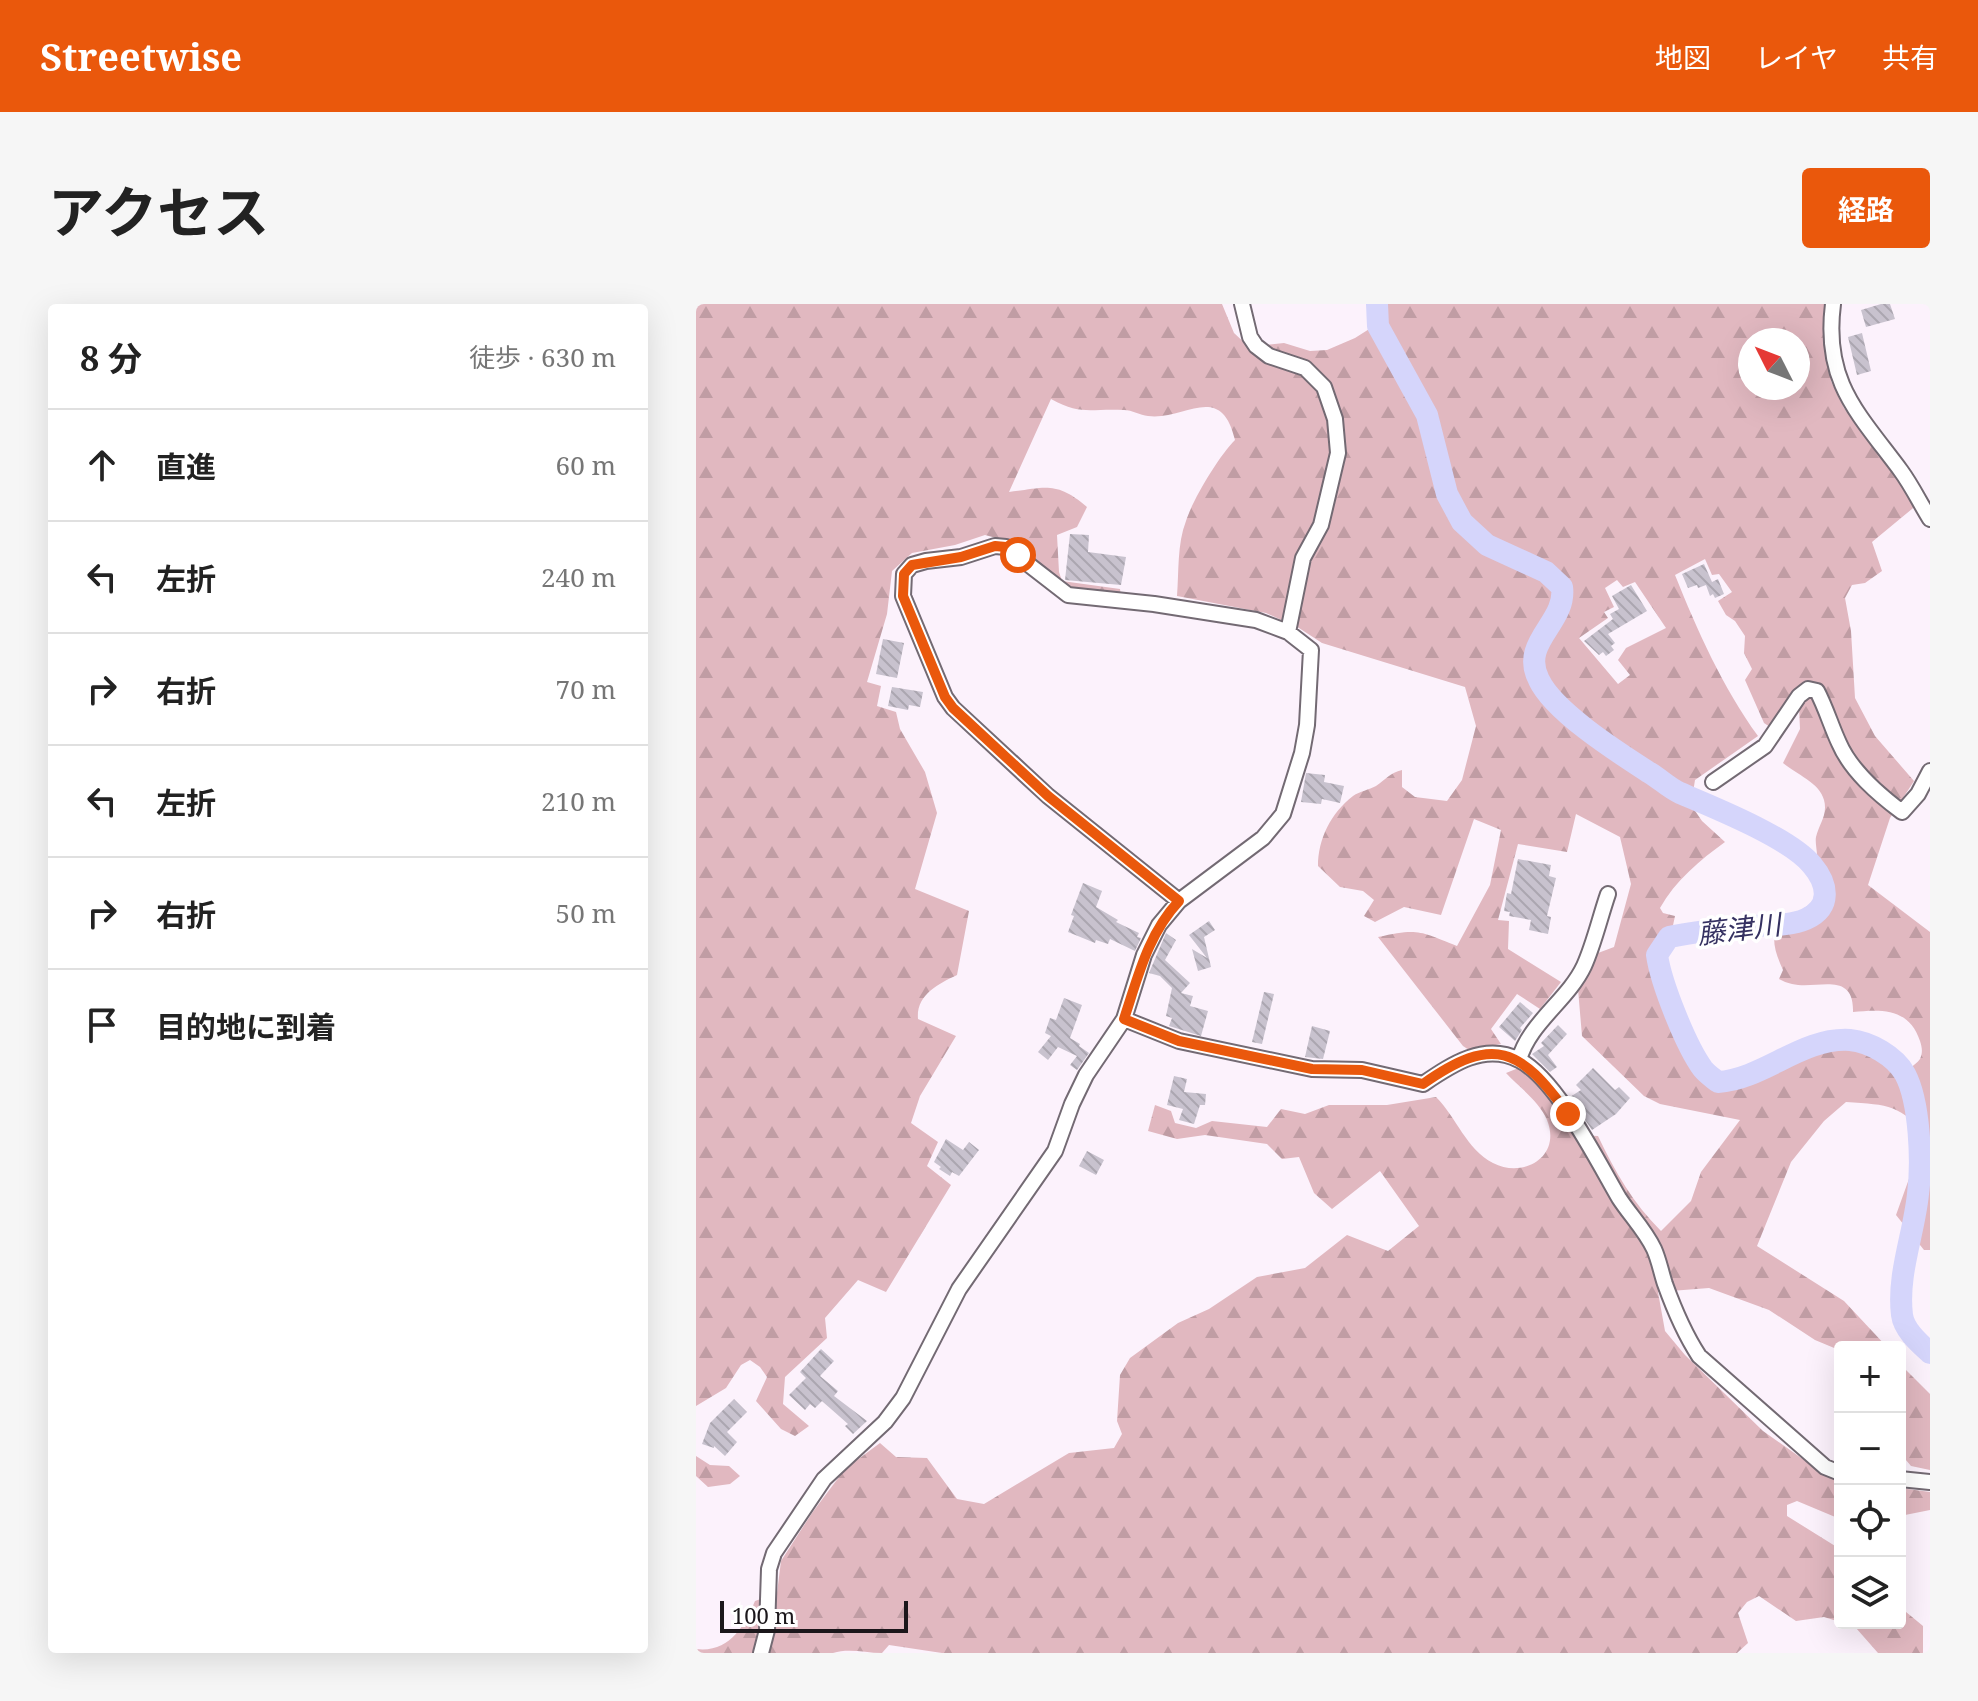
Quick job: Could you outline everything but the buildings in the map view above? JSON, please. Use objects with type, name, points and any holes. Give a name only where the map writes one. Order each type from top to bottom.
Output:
[{"type":"street","points":[[1242,304],[1250,337],[1256,346],[1269,356],[1305,368],[1324,387],[1335,419],[1338,453],[1321,525],[1303,558],[1288,632]]},
{"type":"street","points":[[1833,304],[1830,342],[1842,386],[1862,422],[1902,473],[1930,519]]},
{"type":"street","points":[[761,1653],[767,1630],[769,1569],[774,1553],[824,1479],[885,1422],[903,1398],[959,1289],[1055,1151],[1086,1075],[1124,1019],[1144,955],[1159,925],[1179,901],[1273,829],[1289,802],[1307,725],[1311,650],[1288,632],[1256,620],[1154,604],[1068,595],[1006,547],[995,546],[961,557],[912,565],[904,574],[903,596],[945,697],[953,708],[1048,796],[1179,901]]},
{"type":"street","points":[[1713,782],[1765,746],[1799,696],[1808,689],[1817,691],[1830,716],[1839,745],[1864,780],[1902,812],[1918,794],[1930,771]]},
{"type":"street","points":[[1519,1060],[1523,1047],[1584,967],[1608,894]]},
{"type":"street","points":[[1124,1019],[1179,1041],[1312,1069],[1362,1070],[1423,1084],[1452,1063],[1476,1055],[1497,1054],[1519,1060],[1544,1081],[1568,1114],[1652,1245],[1685,1334],[1699,1356],[1825,1467],[1834,1471]]},
{"type":"street","points":[[1906,1480],[1930,1482]]},
{"type":"green space","points":[[696,304],[1222,304],[1234,333],[1249,347],[1284,343],[1310,351],[1327,350],[1355,338],[1385,319],[1384,304],[1824,304],[1831,381],[1844,408],[1918,504],[1872,542],[1882,571],[1865,583],[1852,585],[1845,598],[1851,631],[1855,698],[1875,736],[1914,781],[1890,818],[1868,885],[1930,932],[1930,1139],[1910,1119],[1893,1108],[1846,1102],[1824,1121],[1791,1162],[1757,1246],[1844,1301],[1881,1341],[1834,1341],[1834,1348],[1815,1340],[1769,1310],[1709,1288],[1658,1292],[1665,1331],[1685,1355],[1763,1431],[1821,1472],[1834,1477],[1834,1516],[1797,1501],[1787,1505],[1787,1516],[1834,1545],[1834,1620],[1824,1617],[1796,1621],[1759,1596],[1747,1602],[1738,1613],[1748,1643],[1737,1653],[942,1653],[889,1645],[882,1653],[696,1653],[696,1649],[718,1647],[726,1642],[740,1629],[755,1601],[777,1593],[781,1561],[812,1513],[845,1469],[880,1443],[896,1457],[927,1458],[957,1499],[984,1504],[1069,1453],[1114,1448],[1122,1434],[1117,1421],[1120,1375],[1130,1358],[1178,1323],[1209,1309],[1257,1277],[1305,1268],[1347,1235],[1388,1251],[1419,1226],[1380,1171],[1332,1209],[1314,1193],[1299,1157],[1282,1159],[1267,1144],[1205,1135],[1177,1139],[1148,1131],[1155,1105],[1171,1111],[1175,1123],[1196,1128],[1212,1121],[1267,1127],[1281,1109],[1305,1114],[1329,1105],[1387,1105],[1436,1097],[1476,1150],[1493,1163],[1516,1168],[1537,1161],[1544,1154],[1550,1133],[1539,1107],[1506,1073],[1521,1067],[1543,1085],[1575,1135],[1598,1136],[1625,1186],[1661,1231],[1691,1201],[1701,1172],[1740,1120],[1660,1104],[1644,1096],[1582,1036],[1578,989],[1598,953],[1614,947],[1631,884],[1620,837],[1576,814],[1567,852],[1518,844],[1498,920],[1509,921],[1508,949],[1561,982],[1540,1009],[1517,994],[1491,1029],[1501,1044],[1469,1050],[1378,937],[1419,932],[1457,946],[1490,885],[1501,830],[1474,819],[1441,915],[1404,907],[1375,922],[1364,916],[1374,900],[1363,891],[1340,887],[1318,866],[1323,836],[1338,810],[1353,796],[1376,786],[1394,773],[1402,770],[1402,787],[1415,797],[1447,801],[1462,780],[1476,726],[1465,687],[1322,643],[1266,613],[1177,596],[1180,549],[1186,521],[1207,478],[1235,440],[1229,422],[1221,412],[1211,407],[1148,416],[1127,410],[1079,409],[1051,399],[1009,492],[1058,489],[1087,507],[1077,527],[1057,535],[1062,581],[1120,589],[1121,596],[1073,592],[1004,540],[985,535],[955,545],[912,553],[892,571],[887,614],[867,682],[881,686],[877,706],[896,712],[900,729],[925,772],[937,813],[915,889],[969,911],[957,975],[930,991],[918,1011],[918,1019],[956,1036],[920,1096],[911,1123],[938,1142],[927,1166],[951,1185],[886,1292],[858,1280],[825,1318],[827,1338],[785,1377],[783,1404],[809,1426],[795,1436],[781,1429],[756,1401],[767,1377],[750,1360],[741,1365],[726,1388],[696,1406]],"holes":[[[1705,559],[1712,575],[1719,574],[1732,592],[1718,601],[1745,636],[1744,653],[1752,669],[1745,680],[1764,723],[1770,727],[1789,701],[1799,708],[1800,729],[1783,763],[1813,784],[1822,794],[1825,805],[1816,839],[1818,881],[1814,898],[1802,909],[1778,918],[1776,925],[1774,944],[1783,970],[1779,979],[1790,984],[1841,986],[1852,999],[1853,1012],[1884,1011],[1909,1022],[1920,1041],[1922,1054],[1901,1075],[1886,1059],[1867,1047],[1835,1045],[1798,1056],[1730,1086],[1712,1080],[1698,1068],[1678,1031],[1658,976],[1654,953],[1660,939],[1672,930],[1675,916],[1663,913],[1660,908],[1689,872],[1725,842],[1702,821],[1691,805],[1695,780],[1758,736],[1712,658],[1675,575]],[[1617,580],[1623,587],[1635,582],[1666,628],[1626,648],[1618,660],[1630,675],[1618,684],[1579,638],[1608,618],[1604,612],[1614,607],[1605,588]]]},
{"type":"green space","points":[[1930,1155],[1930,1250],[1924,1250],[1896,1215],[1910,1176]]},
{"type":"green space","points":[[1906,1370],[1930,1394],[1930,1470],[1911,1466],[1906,1460]]},
{"type":"green space","points":[[696,1456],[710,1465],[729,1466],[740,1476],[730,1484],[708,1487],[696,1476]]},
{"type":"green space","points":[[1906,1489],[1930,1492],[1930,1510],[1906,1515]]},
{"type":"green space","points":[[1906,1612],[1923,1626],[1923,1653],[1878,1653],[1857,1629],[1906,1629]]},
{"type":"waterway","name":"藤津川","points":[[1377,304],[1378,326],[1427,415],[1447,494],[1462,522],[1487,545],[1546,572],[1562,587],[1558,611],[1535,654],[1534,667],[1547,692],[1588,731],[1672,789],[1787,844],[1817,872],[1824,887],[1824,902],[1806,919],[1787,924],[1669,937],[1657,955],[1659,967],[1689,1045],[1703,1069],[1718,1082],[1751,1074],[1799,1051],[1832,1041],[1850,1040],[1866,1044],[1901,1067],[1914,1100],[1920,1166],[1916,1209],[1902,1284],[1902,1315],[1909,1331],[1930,1353]]},
{"type":"route","points":[[1018,555],[1006,547],[995,546],[961,557],[912,565],[904,574],[903,596],[945,697],[953,708],[1082,826],[1179,901],[1159,925],[1144,955],[1124,1019],[1179,1041],[1312,1069],[1362,1070],[1423,1084],[1452,1063],[1476,1055],[1497,1054],[1519,1060],[1544,1081],[1568,1114]]}]
